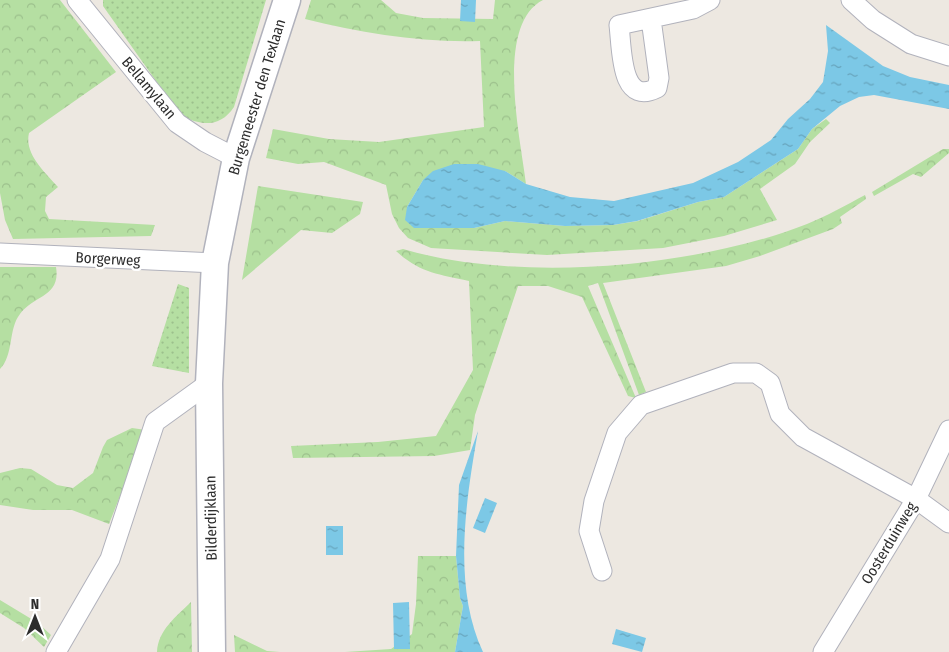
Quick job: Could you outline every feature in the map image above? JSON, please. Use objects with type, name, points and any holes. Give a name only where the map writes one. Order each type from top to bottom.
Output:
[{"type":"street","name":"Bellamylaan","points":[[77,0],[178,123],[205,142],[236,158]]},
{"type":"street","name":"Burgemeester den Texlaan","points":[[209,383],[215,263],[236,158],[287,0]]},
{"type":"street","points":[[651,19],[692,9],[710,0]]},
{"type":"street","points":[[851,0],[873,20],[911,44],[949,56]]},
{"type":"street","name":"Borgerweg","points":[[0,253],[215,263]]},
{"type":"street","points":[[602,571],[590,531],[594,501],[617,433],[641,405],[733,373],[756,373],[770,383],[780,414],[803,438],[916,499],[949,522]]},
{"type":"street","points":[[56,652],[110,559],[155,422],[209,383]]},
{"type":"street","name":"Bilderdijklaan","points":[[209,383],[212,652]]},
{"type":"street","name":"Oosterduinweg","points":[[823,652],[916,499],[949,430]]},
{"type":"green space","points":[[0,0],[60,0],[116,72],[29,133],[28,141],[33,155],[42,169],[58,187],[46,197],[45,211],[49,219],[155,225],[151,236],[13,239],[5,220],[0,193]]},
{"type":"green space","points":[[103,0],[266,0],[234,107],[229,114],[223,119],[210,123],[195,121],[180,115],[103,6]]},
{"type":"green space","points":[[311,0],[381,0],[396,13],[423,18],[493,19],[495,0],[543,0],[528,13],[519,33],[515,58],[516,113],[526,184],[505,171],[423,180],[407,207],[445,227],[474,228],[505,221],[565,226],[613,225],[638,221],[698,202],[724,197],[798,149],[812,129],[826,119],[830,123],[810,142],[795,164],[760,189],[777,220],[724,236],[663,248],[547,255],[431,248],[408,238],[399,228],[392,214],[386,185],[324,162],[298,164],[266,158],[273,129],[329,139],[379,142],[484,127],[480,41],[414,39],[349,29],[305,19]]},
{"type":"green space","points":[[943,149],[949,149],[949,153],[921,177],[913,174],[874,196],[872,192]]},
{"type":"green space","points":[[258,186],[363,202],[360,214],[332,233],[301,230],[242,280]]},
{"type":"green space","points":[[865,195],[866,199],[840,217],[842,223],[833,229],[760,256],[726,266],[603,283],[646,392],[639,395],[598,283],[588,286],[636,398],[628,396],[582,297],[548,286],[518,286],[475,415],[470,450],[434,456],[293,458],[291,446],[378,442],[436,436],[473,370],[469,281],[430,272],[413,264],[396,251],[403,249],[449,259],[499,266],[552,268],[606,266],[660,260],[713,251],[762,239],[807,224]]},
{"type":"green space","points":[[0,267],[56,267],[56,277],[50,290],[26,308],[16,320],[7,357],[0,369]]},
{"type":"green space","points":[[178,284],[189,288],[189,373],[152,366]]},
{"type":"green space","points":[[132,428],[146,430],[109,524],[72,510],[33,510],[0,505],[0,473],[20,468],[31,469],[57,485],[73,488],[93,473],[107,440]]},
{"type":"green space","points":[[418,556],[456,556],[460,598],[463,606],[455,652],[345,652],[391,649],[412,634],[416,604]]},
{"type":"green space","points":[[0,600],[38,623],[51,635],[44,647],[24,628],[0,613]]},
{"type":"green space","points":[[191,602],[192,652],[157,652],[164,630]]},
{"type":"green space","points":[[234,635],[267,651],[280,652],[235,652]]},
{"type":"water","points":[[461,0],[476,0],[475,22],[460,21]]},
{"type":"water","points":[[826,25],[883,66],[910,77],[949,85],[949,109],[874,95],[859,97],[840,106],[812,129],[798,149],[724,197],[698,202],[637,221],[613,225],[565,226],[505,221],[474,228],[414,228],[405,220],[407,207],[423,180],[433,171],[454,164],[478,164],[505,171],[526,184],[570,197],[614,201],[693,183],[738,162],[771,140],[788,119],[810,99],[823,82],[828,51]]},
{"type":"water","points":[[478,431],[469,485],[464,543],[467,599],[473,626],[483,652],[455,652],[463,606],[460,598],[456,556],[459,485]]},
{"type":"water","points":[[485,498],[497,503],[485,533],[473,528]]},
{"type":"water","points":[[326,526],[343,526],[343,555],[326,555]]},
{"type":"water","points":[[409,602],[410,649],[394,649],[393,603]]},
{"type":"water","points":[[616,629],[646,638],[642,652],[612,644]]}]
